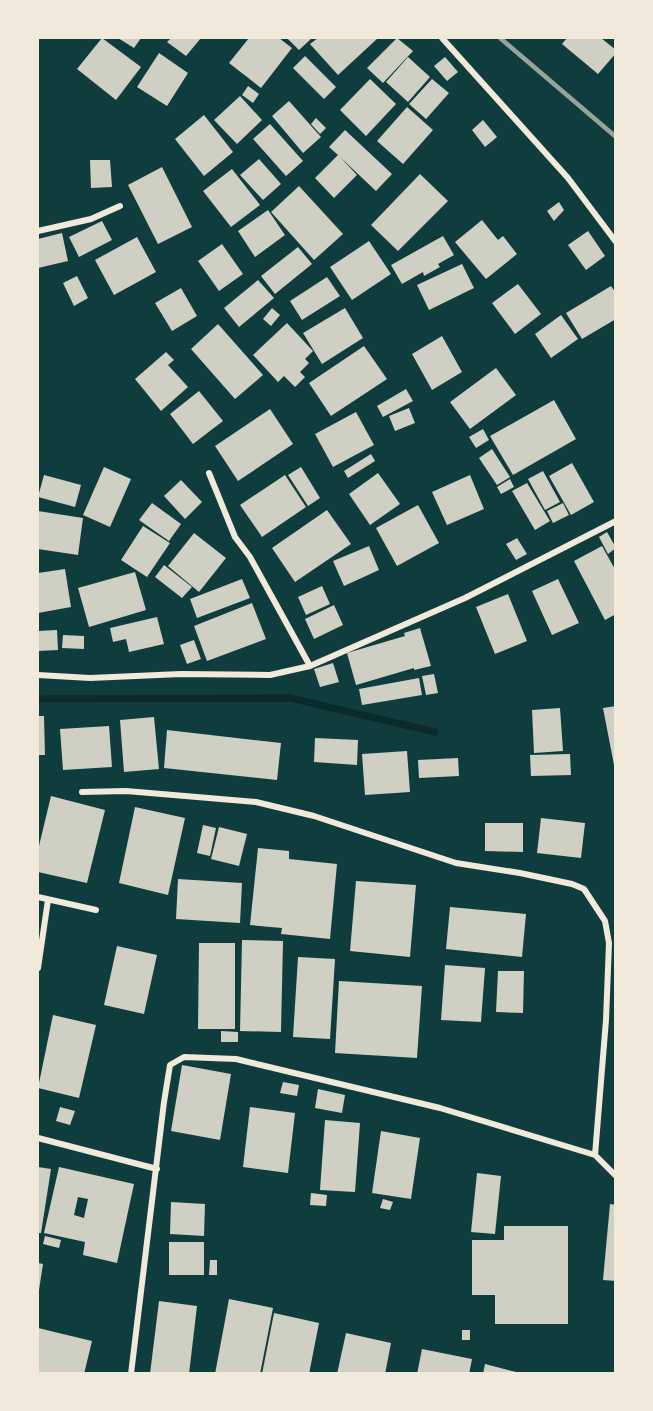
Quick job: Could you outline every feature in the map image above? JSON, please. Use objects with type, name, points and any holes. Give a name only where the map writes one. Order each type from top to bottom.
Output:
[{"type":"street","points":[[442,38],[568,178],[615,242]]},
{"type":"street","points":[[38,231],[91,219],[120,206]]},
{"type":"street","points":[[209,473],[235,537],[250,557],[310,666]]},
{"type":"street","points":[[38,675],[90,678],[181,674],[270,675],[310,666],[465,598],[615,521]]},
{"type":"street","points":[[82,792],[126,791],[256,802],[314,816],[456,863],[520,873],[572,884],[584,889],[605,921],[609,943],[595,1155]]},
{"type":"street","points":[[38,897],[96,910]]},
{"type":"street","points":[[38,968],[48,900]]},
{"type":"street","points":[[131,1374],[134,1334],[170,1065],[184,1057],[236,1059],[480,1119],[595,1155],[615,1176]]},
{"type":"street","points":[[38,1138],[157,1169]]},
{"type":"building","points":[[102,38],[141,67],[116,100],[77,69]]},
{"type":"building","points":[[118,38],[141,38],[134,48]]},
{"type":"building","points":[[171,38],[201,38],[186,56],[167,42]]},
{"type":"building","points":[[249,38],[279,38],[292,48],[261,88],[229,63]]},
{"type":"building","points":[[287,38],[312,38],[299,50]]},
{"type":"building","points":[[318,38],[378,38],[338,75],[310,44]]},
{"type":"building","points":[[397,38],[413,51],[383,83],[367,68]]},
{"type":"building","points":[[567,38],[601,38],[616,50],[616,53],[598,74],[562,44]]},
{"type":"building","points":[[159,53],[188,73],[167,106],[137,87]]},
{"type":"building","points":[[305,56],[336,87],[324,99],[293,68]]},
{"type":"building","points":[[408,57],[430,77],[408,102],[386,82]]},
{"type":"building","points":[[445,57],[458,72],[447,81],[434,66]]},
{"type":"building","points":[[370,79],[396,104],[366,136],[340,110]]},
{"type":"building","points":[[432,79],[449,93],[426,119],[409,104]]},
{"type":"building","points":[[248,86],[259,94],[253,103],[242,95]]},
{"type":"building","points":[[240,96],[262,120],[237,144],[214,120]]},
{"type":"building","points":[[289,101],[321,137],[303,153],[272,116]]},
{"type":"building","points":[[407,107],[433,130],[403,164],[377,141]]},
{"type":"building","points":[[204,115],[233,152],[204,176],[175,139]]},
{"type":"building","points":[[316,118],[326,128],[320,134],[311,124]]},
{"type":"building","points":[[483,120],[497,137],[485,147],[472,130]]},
{"type":"building","points":[[270,124],[303,161],[286,176],[253,139]]},
{"type":"building","points":[[345,130],[392,174],[376,191],[340,157],[357,175],[334,198],[315,178],[338,155],[329,147]]},
{"type":"building","points":[[259,159],[281,184],[263,200],[240,175]]},
{"type":"building","points":[[90,160],[110,160],[112,187],[91,188]]},
{"type":"building","points":[[162,167],[192,227],[158,244],[128,185]]},
{"type":"building","points":[[232,169],[260,205],[231,227],[203,191]]},
{"type":"building","points":[[420,174],[448,201],[398,251],[371,225]]},
{"type":"building","points":[[299,186],[343,234],[314,260],[271,212]]},
{"type":"building","points":[[559,202],[564,210],[554,221],[547,211]]},
{"type":"building","points":[[268,210],[285,235],[255,257],[238,231]]},
{"type":"building","points":[[482,220],[498,240],[503,236],[517,254],[486,279],[455,242]]},
{"type":"building","points":[[102,221],[112,240],[79,257],[69,237]]},
{"type":"building","points":[[588,231],[605,256],[586,270],[568,245]]},
{"type":"building","points":[[62,233],[68,261],[38,268],[38,239]]},
{"type":"building","points":[[443,236],[454,255],[438,264],[440,267],[424,276],[423,272],[402,284],[391,265]]},
{"type":"building","points":[[137,237],[156,272],[114,295],[95,260]]},
{"type":"building","points":[[369,241],[391,274],[352,300],[330,267]]},
{"type":"building","points":[[222,244],[243,274],[219,291],[198,261]]},
{"type":"building","points":[[298,247],[312,264],[275,294],[261,276]]},
{"type":"building","points":[[462,264],[474,288],[429,310],[417,285]]},
{"type":"building","points":[[77,276],[88,298],[74,306],[63,283]]},
{"type":"building","points":[[327,277],[340,296],[302,320],[290,301]]},
{"type":"building","points":[[258,280],[274,298],[239,327],[224,308]]},
{"type":"building","points":[[518,284],[541,314],[515,334],[492,303]]},
{"type":"building","points":[[611,286],[616,293],[616,319],[582,339],[566,313]]},
{"type":"building","points":[[181,288],[197,316],[172,331],[155,303]]},
{"type":"building","points":[[272,308],[280,315],[271,326],[263,319]]},
{"type":"building","points":[[345,308],[363,338],[322,364],[303,333]]},
{"type":"building","points":[[561,315],[578,339],[551,358],[535,334]]},
{"type":"building","points":[[287,323],[313,351],[305,359],[309,363],[300,372],[305,377],[295,387],[284,376],[278,382],[253,355]]},
{"type":"building","points":[[218,324],[263,375],[235,399],[191,349]]},
{"type":"building","points":[[442,336],[462,372],[432,390],[412,354]]},
{"type":"building","points":[[364,346],[387,379],[331,416],[309,383]]},
{"type":"building","points":[[166,352],[174,360],[168,365],[188,387],[161,411],[135,379]]},
{"type":"building","points":[[496,368],[516,395],[470,429],[450,402]]},
{"type":"building","points":[[406,389],[413,401],[383,417],[377,406]]},
{"type":"building","points":[[199,391],[223,421],[193,444],[170,414]]},
{"type":"building","points":[[554,400],[576,439],[513,475],[490,436]]},
{"type":"building","points":[[409,408],[415,423],[395,431],[389,416]]},
{"type":"building","points":[[270,409],[293,444],[238,481],[215,446]]},
{"type":"building","points":[[356,412],[374,445],[333,467],[315,434]]},
{"type":"building","points":[[483,429],[489,440],[476,448],[469,437]]},
{"type":"building","points":[[492,449],[510,477],[497,485],[479,458]]},
{"type":"building","points":[[371,454],[375,461],[348,478],[344,471]]},
{"type":"building","points":[[572,463],[594,502],[571,515],[549,476]]},
{"type":"building","points":[[104,467],[131,479],[110,527],[83,515]]},
{"type":"building","points":[[301,467],[320,498],[308,506],[288,475]]},
{"type":"building","points":[[543,471],[560,502],[545,510],[528,479]]},
{"type":"building","points":[[378,473],[400,504],[370,525],[349,494]]},
{"type":"building","points":[[44,475],[81,485],[75,507],[38,497]]},
{"type":"building","points":[[285,475],[306,507],[262,537],[240,505]]},
{"type":"building","points":[[470,475],[484,509],[447,525],[432,492]]},
{"type":"building","points":[[510,479],[514,487],[501,494],[497,487]]},
{"type":"building","points":[[181,480],[202,502],[185,519],[164,496]]},
{"type":"building","points":[[527,483],[550,521],[535,530],[512,491]]},
{"type":"building","points":[[152,503],[181,524],[169,541],[139,520]]},
{"type":"building","points":[[563,503],[569,515],[553,523],[547,511]]},
{"type":"building","points":[[418,505],[439,543],[397,566],[376,528]]},
{"type":"building","points":[[327,510],[351,544],[295,582],[272,548]]},
{"type":"building","points":[[38,511],[83,518],[78,555],[38,549]]},
{"type":"building","points":[[143,526],[170,543],[147,577],[121,560]]},
{"type":"building","points":[[607,532],[616,548],[608,554],[599,537]]},
{"type":"building","points":[[194,533],[226,558],[199,592],[168,566]]},
{"type":"building","points":[[517,538],[527,554],[516,560],[506,544]]},
{"type":"building","points":[[369,546],[379,570],[344,586],[333,561]]},
{"type":"building","points":[[602,546],[616,571],[616,614],[605,620],[574,561]]},
{"type":"building","points":[[164,565],[192,587],[182,598],[155,577]]},
{"type":"building","points":[[65,569],[71,607],[38,613],[38,573]]},
{"type":"building","points":[[135,572],[146,610],[89,627],[78,588]]},
{"type":"building","points":[[242,579],[250,598],[197,618],[190,599]]},
{"type":"building","points":[[558,579],[579,623],[552,635],[532,591]]},
{"type":"building","points":[[322,586],[330,604],[306,615],[298,597]]},
{"type":"building","points":[[508,594],[527,641],[495,654],[476,607]]},
{"type":"building","points":[[252,603],[266,639],[207,661],[194,626]]},
{"type":"building","points":[[334,605],[343,625],[314,639],[305,619]]},
{"type":"building","points":[[157,617],[164,644],[129,652],[126,639],[113,642],[110,628]]},
{"type":"building","points":[[420,628],[431,666],[414,670],[414,668],[356,685],[347,653],[405,636],[404,633]]},
{"type":"building","points":[[57,630],[58,650],[38,651],[38,631]]},
{"type":"building","points":[[63,635],[84,636],[84,649],[62,648]]},
{"type":"building","points":[[194,640],[201,659],[187,664],[180,645]]},
{"type":"building","points":[[333,663],[339,682],[320,687],[314,669]]},
{"type":"building","points":[[434,674],[438,693],[426,695],[422,676]]},
{"type":"building","points":[[419,678],[422,695],[362,705],[359,689]]},
{"type":"building","points":[[616,706],[616,765],[614,765],[603,708]]},
{"type":"building","points":[[560,708],[563,751],[534,753],[532,710]]},
{"type":"building","points":[[38,716],[44,716],[45,755],[38,755]]},
{"type":"building","points":[[154,717],[159,769],[124,772],[120,720]]},
{"type":"building","points":[[109,726],[112,767],[63,770],[60,729]]},
{"type":"building","points":[[167,730],[281,743],[277,780],[164,768]]},
{"type":"building","points":[[315,738],[358,740],[357,765],[314,762]]},
{"type":"building","points":[[407,751],[410,792],[365,795],[362,754]]},
{"type":"building","points":[[570,754],[571,775],[531,776],[530,755]]},
{"type":"building","points":[[458,758],[459,776],[419,778],[418,760]]},
{"type":"building","points":[[51,796],[105,810],[87,883],[38,872],[38,850]]},
{"type":"building","points":[[135,807],[185,818],[168,895],[119,883]]},
{"type":"building","points":[[541,818],[585,823],[581,858],[537,853]]},
{"type":"building","points":[[485,823],[523,823],[523,852],[485,851]]},
{"type":"building","points":[[203,825],[216,828],[210,856],[197,853]]},
{"type":"building","points":[[219,827],[247,834],[239,866],[211,859]]},
{"type":"building","points":[[258,848],[289,851],[289,859],[337,864],[330,939],[281,934],[282,928],[250,925]]},
{"type":"building","points":[[178,879],[242,883],[240,923],[176,919]]},
{"type":"building","points":[[356,881],[416,885],[410,957],[350,951]]},
{"type":"building","points":[[450,907],[526,914],[522,957],[446,949]]},
{"type":"building","points":[[242,940],[283,941],[281,1032],[240,1031]]},
{"type":"building","points":[[199,943],[235,943],[235,1029],[198,1029]]},
{"type":"building","points":[[117,946],[157,955],[144,1014],[104,1005]]},
{"type":"building","points":[[298,957],[335,959],[330,1039],[293,1037]]},
{"type":"building","points":[[445,965],[485,968],[481,1022],[441,1020]]},
{"type":"building","points":[[498,971],[524,971],[523,1013],[496,1012]]},
{"type":"building","points":[[339,981],[422,986],[417,1058],[335,1053]]},
{"type":"building","points":[[53,1015],[96,1025],[79,1098],[38,1088]]},
{"type":"building","points":[[221,1031],[238,1032],[238,1042],[221,1042]]},
{"type":"building","points":[[182,1065],[231,1074],[220,1140],[171,1131]]},
{"type":"building","points":[[283,1082],[299,1085],[297,1096],[280,1093]]},
{"type":"building","points":[[318,1089],[345,1095],[342,1113],[315,1108]]},
{"type":"building","points":[[60,1107],[75,1111],[70,1125],[56,1121]]},
{"type":"building","points":[[250,1107],[295,1113],[288,1173],[243,1167]]},
{"type":"building","points":[[325,1120],[360,1123],[355,1192],[320,1190]]},
{"type":"building","points":[[381,1131],[420,1138],[411,1199],[372,1193]]},
{"type":"building","points":[[38,1167],[51,1169],[41,1233],[38,1233]]},
{"type":"building","points":[[59,1167],[134,1184],[117,1263],[83,1255],[85,1242],[44,1233]],"holes":[[[78,1197],[88,1199],[84,1218],[74,1215]]]},
{"type":"building","points":[[477,1173],[501,1176],[495,1234],[471,1232]]},
{"type":"building","points":[[311,1193],[327,1195],[326,1206],[310,1205]]},
{"type":"building","points":[[383,1199],[393,1202],[390,1210],[380,1208]]},
{"type":"building","points":[[171,1202],[205,1204],[204,1236],[170,1234]]},
{"type":"building","points":[[610,1204],[616,1205],[616,1281],[603,1280]]},
{"type":"building","points":[[504,1226],[568,1226],[568,1324],[495,1324],[495,1295],[472,1295],[472,1240],[504,1240]]},
{"type":"building","points":[[45,1236],[61,1240],[59,1248],[43,1244]]},
{"type":"building","points":[[169,1242],[204,1242],[204,1275],[169,1275]]},
{"type":"building","points":[[210,1260],[217,1260],[217,1275],[209,1275]]},
{"type":"building","points":[[38,1263],[43,1264],[39,1290],[38,1290]]},
{"type":"building","points":[[229,1299],[273,1308],[260,1374],[215,1374]]},
{"type":"building","points":[[159,1301],[197,1306],[189,1374],[150,1374]]},
{"type":"building","points":[[274,1313],[319,1323],[309,1374],[262,1374]]},
{"type":"building","points":[[38,1328],[92,1341],[84,1374],[38,1374]]},
{"type":"building","points":[[462,1330],[470,1330],[470,1340],[462,1340]]},
{"type":"building","points":[[346,1333],[391,1343],[385,1374],[337,1374]]},
{"type":"building","points":[[422,1349],[472,1359],[469,1374],[417,1374]]},
{"type":"building","points":[[485,1364],[520,1373],[520,1374],[483,1374]]},
{"type":"waterway","points":[[38,699],[290,698],[435,732]]},
{"type":"railway","points":[[500,38],[616,137]]}]
